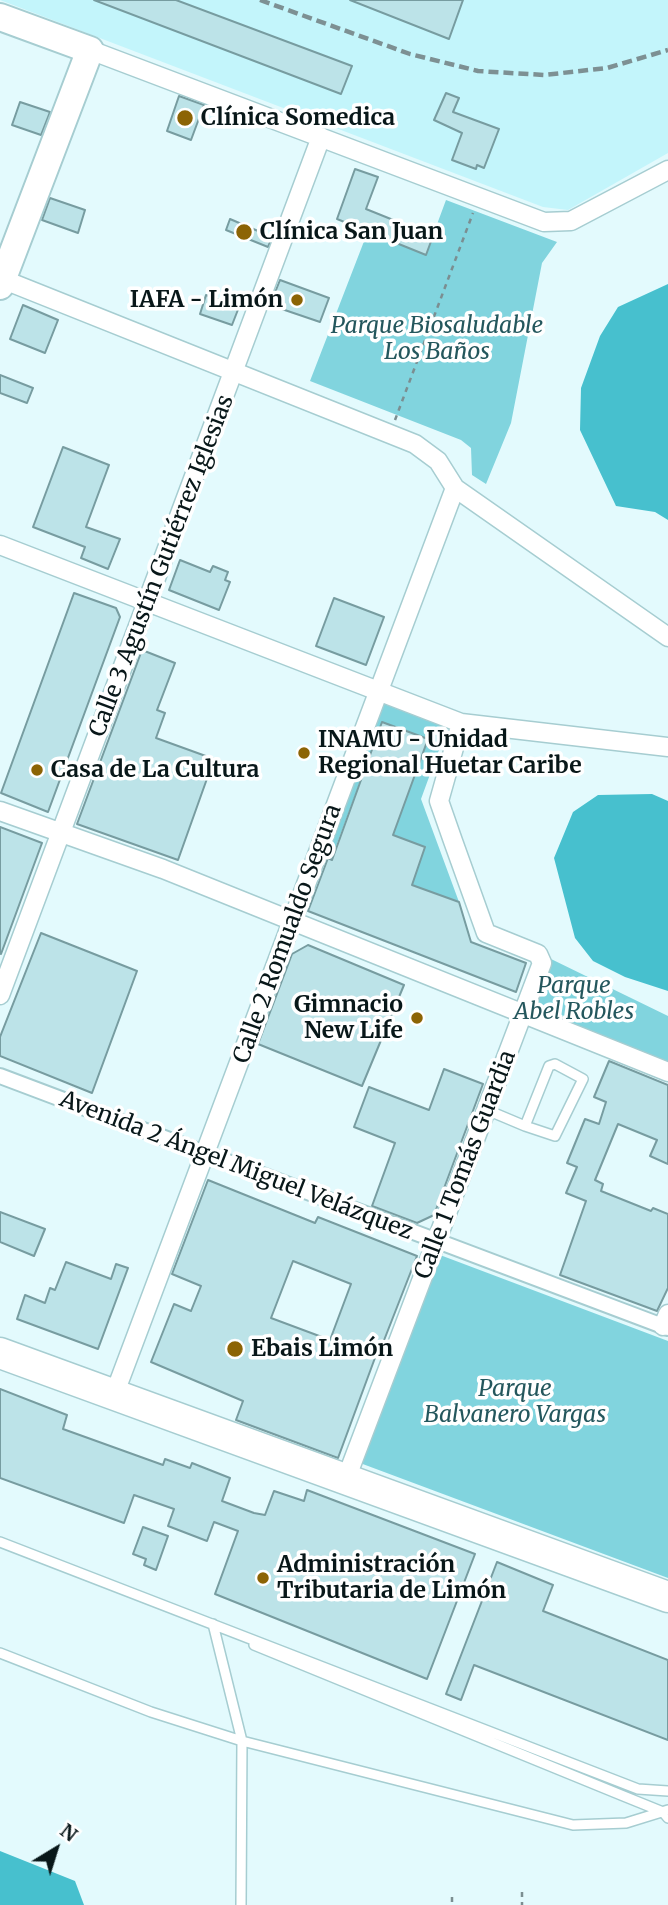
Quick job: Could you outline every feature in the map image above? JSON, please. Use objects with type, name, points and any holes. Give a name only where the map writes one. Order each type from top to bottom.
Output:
[{"type":"highway","points":[[0,1335],[117,1387],[346,1479],[668,1597]]},
{"type":"highway","points":[[0,1353],[117,1387]]},
{"type":"main road","points":[[0,17],[90,50],[1,282]]},
{"type":"street","points":[[90,50],[515,214],[544,222],[571,221],[668,170]]},
{"type":"street","name":"Calle 3 Agustín Gutiérrez Iglesias","points":[[0,995],[321,137]]},
{"type":"street","points":[[1,282],[415,444],[438,461],[455,488],[668,637]]},
{"type":"street","name":"Calle 2 Romualdo Segura","points":[[117,1387],[455,488]]},
{"type":"street","points":[[0,545],[461,723],[668,747]]},
{"type":"street","name":"Calle 1 Tomás Guardia","points":[[346,1479],[542,963],[538,954],[486,933],[439,800],[461,723]]},
{"type":"street","points":[[0,811],[294,922],[668,1072]]},
{"type":"street","name":"Avenida 2 Ángel Miguel Velázquez","points":[[0,1076],[205,1156],[666,1323]]},
{"type":"lane","points":[[487,1110],[526,1126],[555,1136],[583,1079],[555,1064],[549,1066],[526,1126]]},
{"type":"lane","points":[[0,1542],[638,1789],[668,1791]]},
{"type":"lane","points":[[213,1624],[242,1741],[241,1905]]},
{"type":"lane","points":[[213,1624],[277,1657],[666,1814]]},
{"type":"lane","points":[[0,1653],[151,1712],[242,1741],[573,1825],[626,1823],[666,1814]]},
{"type":"path","points":[[390,433],[479,199]]},
{"type":"path","points":[[522,1892],[522,1905]]},
{"type":"path","points":[[452,1897],[452,1905]]},
{"type":"shaded area","points":[[0,0],[349,0],[449,39],[463,0],[668,0],[668,153],[568,210],[543,207]]},
{"type":"shaded area","points":[[668,284],[668,520],[655,512],[616,506],[580,430],[581,388],[600,336],[618,307]]},
{"type":"shaded area","points":[[652,794],[668,801],[668,991],[625,977],[593,961],[575,938],[554,858],[573,812],[598,795]]},
{"type":"shaded area","points":[[0,1851],[75,1881],[84,1905],[0,1905]]},
{"type":"green space","name":"Parque Biosaludable Los Baños","points":[[446,200],[557,242],[542,263],[511,423],[486,484],[472,475],[471,448],[461,440],[310,381],[368,231],[426,254]]},
{"type":"green space","points":[[379,702],[447,728],[421,799],[459,902],[412,885],[425,847],[393,835],[428,739],[382,722],[335,849],[360,871],[324,857]]},
{"type":"green space","name":"Parque Abel Robles","points":[[551,959],[668,1016],[668,1068],[535,1009]]},
{"type":"green space","name":"Parque Balvanero Vargas","points":[[440,1255],[668,1341],[668,1578],[360,1463]]},
{"type":"building","points":[[94,0],[176,0],[352,66],[341,94]]},
{"type":"building","points":[[350,0],[463,0],[449,39]]},
{"type":"building","points":[[446,93],[459,98],[453,112],[499,129],[484,168],[477,165],[476,169],[452,160],[462,133],[434,120]]},
{"type":"building","name":"Clínica Somedica","points":[[179,96],[204,105],[191,140],[167,131]]},
{"type":"building","points":[[20,102],[50,112],[41,135],[12,125]]},
{"type":"building","points":[[355,169],[378,177],[366,209],[433,236],[426,255],[337,219]]},
{"type":"building","points":[[50,198],[85,210],[78,233],[42,220]]},
{"type":"building","name":"Clínica San Juan","points":[[230,219],[272,237],[268,247],[226,230]]},
{"type":"building","name":"IAFA - Limón","points":[[280,280],[329,298],[320,322],[270,305]]},
{"type":"building","points":[[206,295],[239,307],[232,325],[200,314]]},
{"type":"building","points":[[23,305],[58,320],[45,353],[10,339]]},
{"type":"building","points":[[0,375],[33,388],[27,403],[0,393]]},
{"type":"building","points":[[63,447],[109,465],[86,527],[120,539],[108,569],[81,558],[85,547],[33,527]]},
{"type":"building","points":[[180,560],[210,572],[213,566],[228,572],[225,580],[230,582],[219,610],[169,590]]},
{"type":"building","points":[[74,593],[116,608],[120,617],[48,812],[1,793]]},
{"type":"building","points":[[334,598],[384,617],[366,665],[316,646]]},
{"type":"building","points":[[142,650],[175,663],[157,710],[165,713],[156,738],[214,759],[178,860],[77,824]]},
{"type":"building","points":[[382,722],[428,739],[393,835],[425,847],[412,885],[459,902],[471,942],[526,963],[516,992],[308,911],[328,858],[332,860]]},
{"type":"building","points":[[0,827],[42,843],[1,954],[0,953]]},
{"type":"building","points":[[41,933],[137,971],[92,1093],[0,1056],[0,1037]]},
{"type":"building","points":[[308,945],[404,985],[362,1086],[258,1044],[292,954]]},
{"type":"building","points":[[609,1061],[668,1085],[668,1164],[650,1156],[657,1140],[618,1124],[595,1180],[603,1184],[601,1191],[651,1211],[653,1208],[668,1214],[668,1288],[657,1311],[560,1275],[586,1201],[566,1193],[577,1167],[567,1163],[585,1119],[599,1124],[606,1102],[594,1097]]},
{"type":"building","points":[[444,1069],[483,1084],[434,1215],[417,1223],[372,1206],[395,1143],[354,1127],[369,1087],[429,1110]]},
{"type":"building","points":[[208,1180],[315,1223],[318,1217],[417,1256],[381,1348],[379,1347],[338,1458],[236,1420],[243,1401],[151,1362],[174,1304],[191,1311],[201,1286],[172,1274]],"holes":[[[293,1261],[351,1284],[330,1340],[271,1318]]]},
{"type":"building","points":[[0,1212],[45,1229],[34,1256],[0,1242]]},
{"type":"building","points":[[66,1262],[111,1279],[116,1264],[128,1268],[98,1349],[17,1319],[25,1295],[45,1303],[50,1288],[55,1290]]},
{"type":"building","points":[[0,1389],[67,1415],[63,1429],[163,1465],[165,1459],[190,1468],[192,1463],[230,1478],[222,1501],[254,1513],[265,1515],[274,1491],[304,1501],[307,1490],[475,1554],[427,1679],[215,1594],[238,1531],[214,1522],[207,1541],[168,1526],[174,1509],[134,1495],[124,1523],[0,1478]]},
{"type":"building","points":[[143,1527],[168,1536],[156,1570],[144,1565],[146,1559],[133,1554]]},
{"type":"building","points":[[497,1562],[553,1585],[543,1611],[668,1660],[668,1740],[474,1665],[461,1700],[446,1694]]},
{"type":"railway","points":[[260,0],[410,54],[478,71],[544,75],[607,68],[668,50]]},
{"type":"place","name":"Clínica Somedica","points":[[185,118]]},
{"type":"place","name":"Clínica San Juan","points":[[244,232]]},
{"type":"place","name":"IAFA - Limón","points":[[297,300]]},
{"type":"place","name":"INAMU - Unidad Regional Huetar Caribe","points":[[304,753]]},
{"type":"place","name":"Casa de La Cultura","points":[[37,770]]},
{"type":"place","name":"Gimnacio New Life","points":[[417,1018]]},
{"type":"place","name":"Ebais Limón","points":[[235,1349]]},
{"type":"place","name":"Administración Tributaria de Limón","points":[[263,1578]]}]
